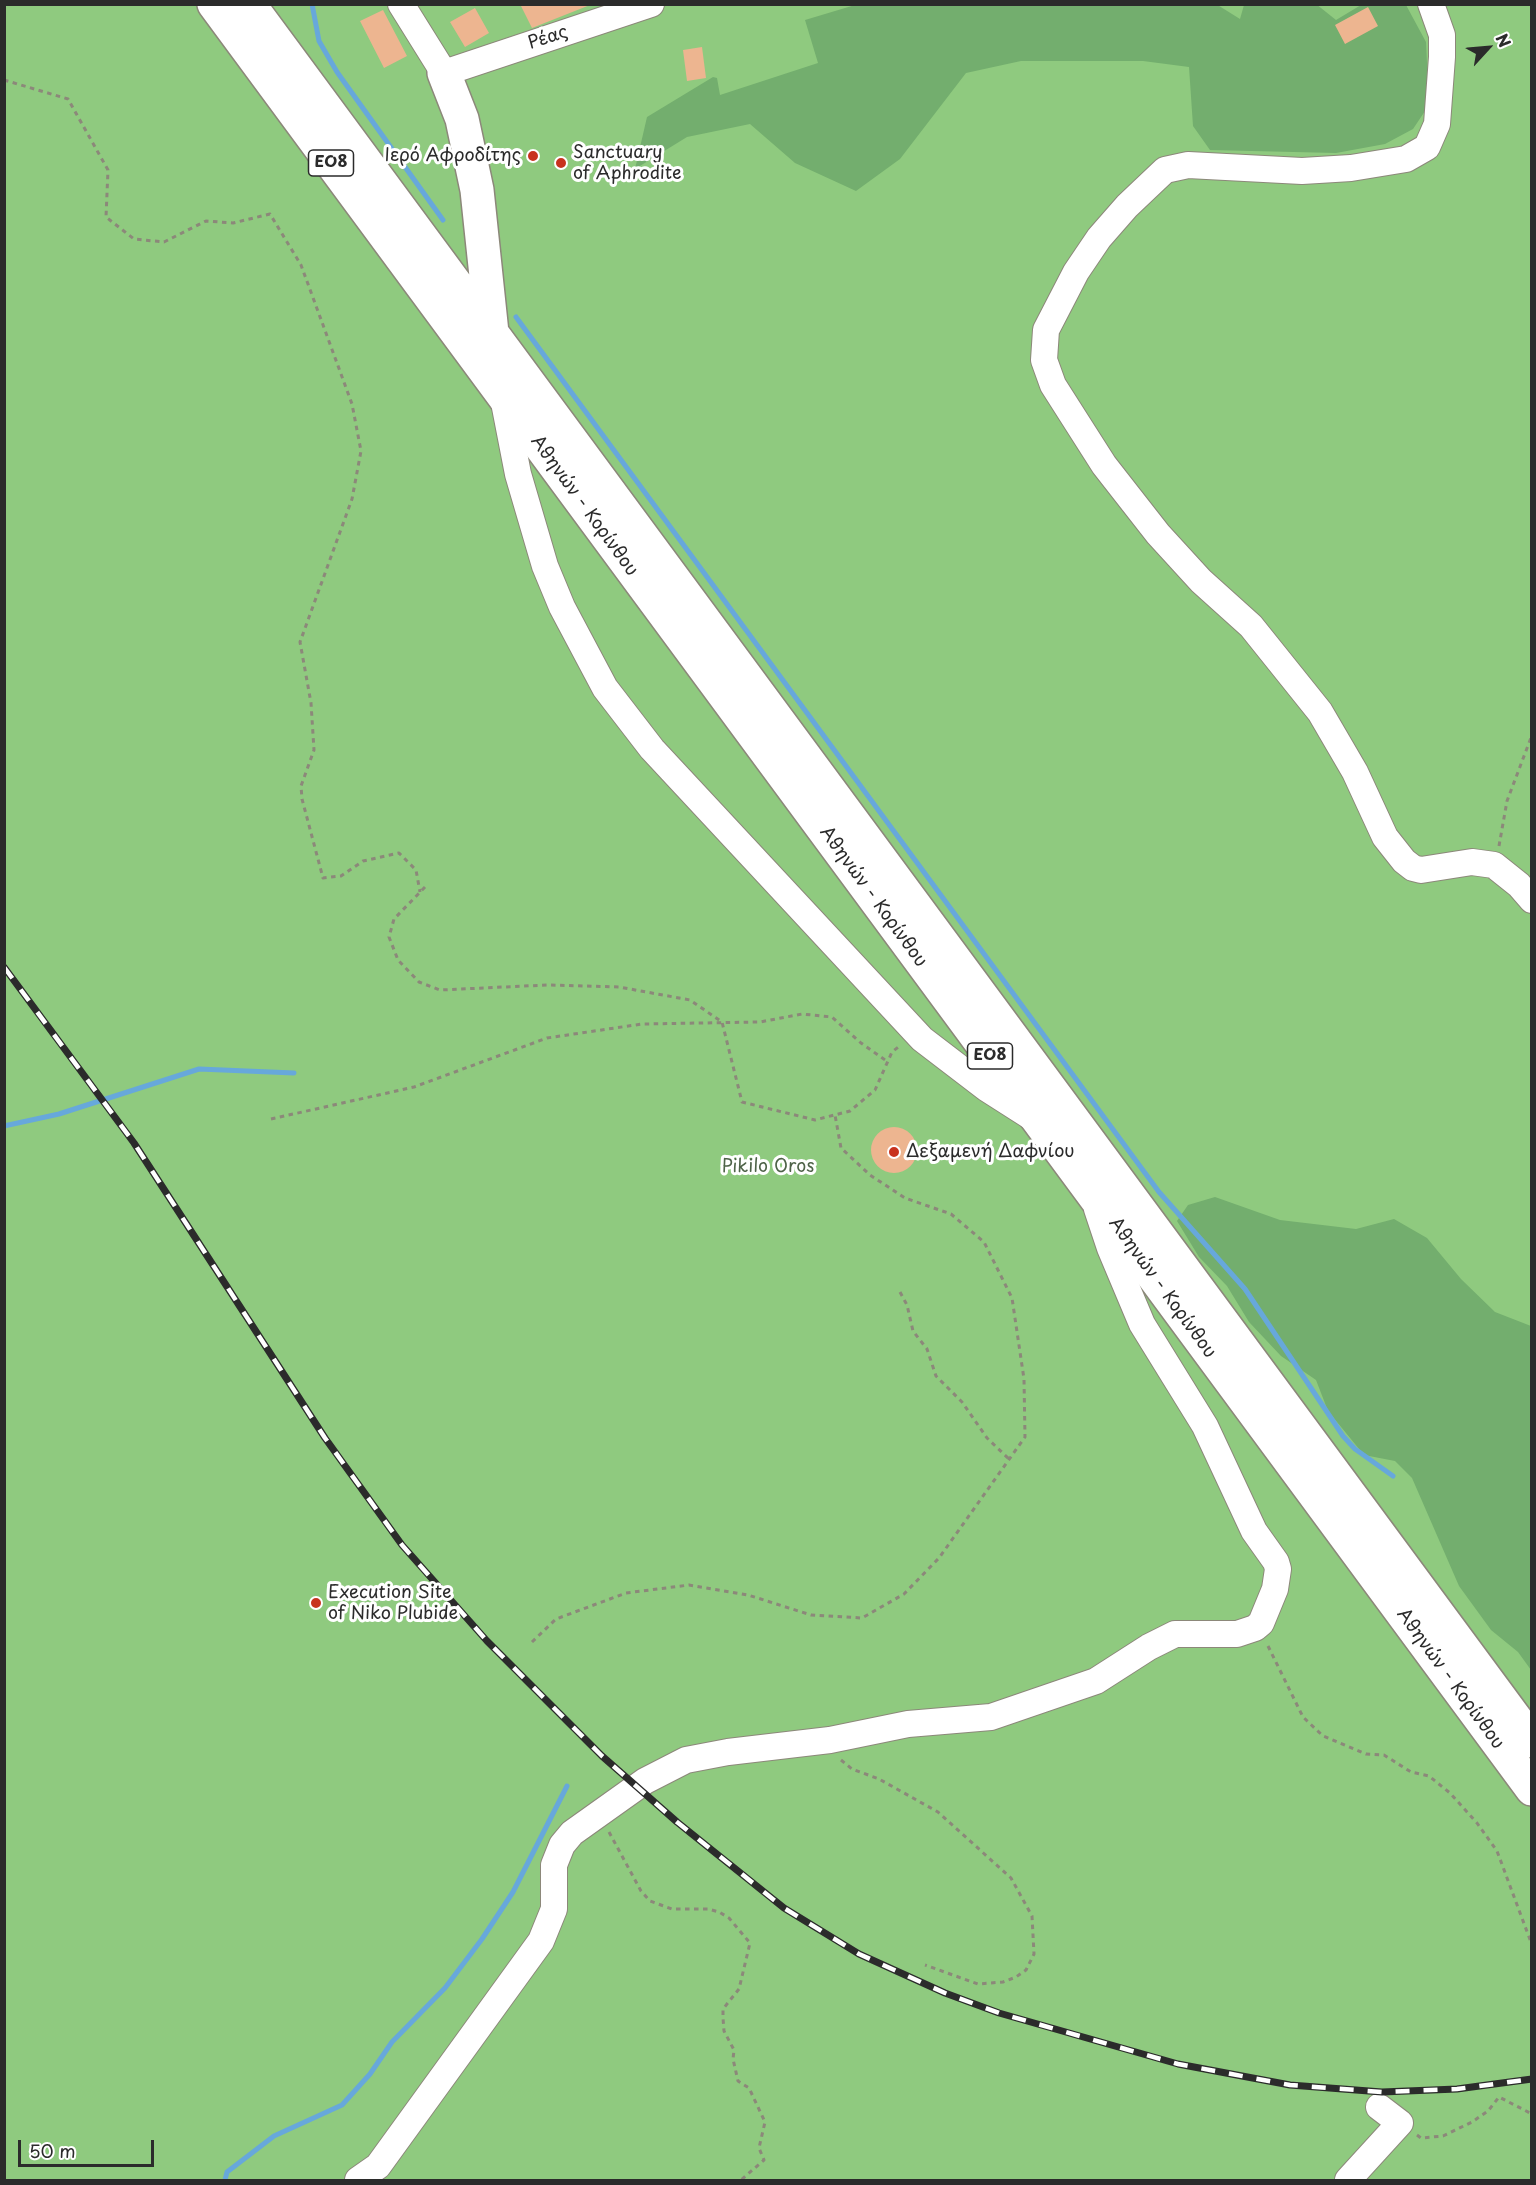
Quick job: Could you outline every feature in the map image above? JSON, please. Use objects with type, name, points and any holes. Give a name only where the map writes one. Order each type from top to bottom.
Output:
[{"type":"highway","name":"Αθηνών - Κορίνθου","points":[[214,4],[1532,1789]]},
{"type":"highway","name":"Αθηνών - Κορίνθου","points":[[249,4],[1532,1741]]},
{"type":"highway","points":[[444,73],[462,119],[477,190],[492,333]]},
{"type":"street","points":[[401,4],[444,73]]},
{"type":"street","name":"Ρέας","points":[[444,73],[592,13],[651,4]]},
{"type":"street","points":[[1431,4],[1442,36],[1442,57],[1437,124],[1427,147],[1406,159],[1351,168],[1302,171],[1188,165],[1165,170],[1127,206],[1099,238],[1076,272],[1046,330],[1044,360],[1053,385],[1104,465],[1151,526],[1201,581],[1251,626],[1320,712],[1355,772],[1385,837],[1397,853],[1413,868],[1421,870],[1472,862],[1494,865],[1519,885],[1532,900]]},
{"type":"street","points":[[502,394],[518,474],[544,566],[562,607],[605,688],[652,749],[916,1033],[986,1088],[1039,1121]]},
{"type":"street","points":[[358,2181],[378,2166],[541,1941],[554,1909],[554,1865],[562,1845],[572,1833],[645,1781],[686,1760],[728,1752],[830,1740],[908,1724],[991,1717],[1096,1681],[1149,1647],[1175,1634],[1216,1635],[1256,1629],[1265,1616],[1275,1588],[1278,1569],[1276,1562],[1254,1531],[1205,1426],[1142,1324],[1110,1248],[1092,1194]]},
{"type":"street","points":[[1348,2181],[1400,2123],[1379,2107]]},
{"type":"path","points":[[4,80],[68,99],[108,170],[106,217],[134,239],[164,242],[206,221],[233,223],[270,214],[301,265],[352,404],[361,452],[352,499],[300,642],[314,723],[314,750],[301,786],[302,800],[323,878],[341,876],[363,861],[399,853],[416,870],[420,892]]},
{"type":"path","points":[[1494,865],[1507,801],[1532,735]]},
{"type":"path","points":[[425,887],[394,919],[389,937],[398,960],[419,982],[440,990],[547,985],[619,987],[690,1000],[722,1022],[742,1102],[815,1120],[850,1111],[875,1090],[892,1052],[916,1033]]},
{"type":"path","points":[[271,1119],[414,1087],[548,1038],[642,1024],[760,1022],[802,1014],[832,1017],[861,1043],[888,1062]]},
{"type":"path","points":[[531,1642],[556,1619],[626,1593],[689,1585],[748,1595],[811,1615],[862,1618],[904,1594],[939,1558],[1025,1437],[1024,1379],[1012,1298],[984,1242],[951,1214],[905,1198],[870,1175],[842,1148],[836,1115]]},
{"type":"path","points":[[900,1292],[908,1305],[913,1331],[927,1349],[936,1376],[962,1402],[987,1438],[1009,1459]]},
{"type":"path","points":[[1256,1629],[1272,1653],[1303,1717],[1323,1736],[1366,1754],[1384,1755],[1411,1772],[1428,1776],[1450,1793],[1477,1822],[1497,1851],[1532,1945]]},
{"type":"path","points":[[830,1740],[841,1759],[852,1769],[917,1799],[938,1812],[974,1842],[1011,1878],[1032,1916],[1035,1932],[1034,1954],[1026,1970],[1016,1977],[1003,1982],[978,1984],[925,1965]]},
{"type":"path","points":[[597,1815],[620,1848],[641,1891],[650,1901],[672,1909],[708,1909],[718,1912],[729,1918],[750,1943],[740,1989],[723,2008],[724,2031],[734,2050],[733,2059],[738,2081],[749,2088],[765,2122],[759,2148],[764,2160],[741,2181]]},
{"type":"path","points":[[1407,2137],[1416,2134],[1421,2138],[1443,2136],[1472,2122],[1488,2111],[1499,2097],[1532,2114]]},
{"type":"green space","points":[[1216,4],[1240,19],[1244,5],[1316,4],[1336,20],[1361,5],[1406,5],[1426,42],[1429,105],[1413,129],[1385,144],[1336,153],[1210,150],[1193,126],[1189,67],[1143,61],[1021,61],[966,73],[900,159],[856,191],[795,163],[750,124],[687,137],[635,169],[647,117],[713,77],[717,78],[720,95],[818,63],[805,20],[855,5]]},
{"type":"green space","name":"Pikilo Oros","points":[[5,5],[1531,5],[1531,2180],[5,2180]]},
{"type":"green space","points":[[1215,1197],[1280,1220],[1356,1229],[1394,1219],[1427,1238],[1461,1279],[1495,1312],[1531,1326],[1531,1670],[1518,1652],[1491,1630],[1459,1586],[1412,1478],[1395,1461],[1364,1455],[1328,1411],[1316,1380],[1281,1356],[1249,1322],[1227,1286],[1199,1257],[1177,1221],[1188,1205]]},
{"type":"building","points":[[520,4],[590,4],[590,5],[532,28]]},
{"type":"building","points":[[1368,7],[1378,26],[1345,44],[1335,25]]},
{"type":"building","points":[[475,8],[489,33],[465,47],[450,22]]},
{"type":"building","points":[[383,10],[407,56],[384,68],[360,21]]},
{"type":"building","points":[[702,47],[706,78],[687,81],[683,50]]},
{"type":"building","name":"Δεξαμενή Δαφνίου","points":[[894,1127],[910,1134],[917,1150],[910,1166],[894,1173],[878,1166],[871,1150],[878,1134]]},
{"type":"waterway","points":[[312,4],[319,41],[337,72],[443,220]]},
{"type":"waterway","points":[[516,317],[1159,1192],[1245,1289],[1343,1436],[1355,1449],[1393,1476]]},
{"type":"waterway","points":[[4,1126],[59,1114],[199,1069],[294,1073]]},
{"type":"waterway","points":[[225,2180],[227,2172],[274,2136],[342,2105],[370,2074],[392,2042],[445,1988],[482,1939],[513,1892],[567,1786]]},
{"type":"railway","points":[[4,967],[134,1143],[325,1438],[402,1545],[487,1641],[602,1756],[677,1822],[784,1908],[859,1954],[945,1993],[999,2013],[1178,2064],[1290,2085],[1382,2092],[1457,2089],[1532,2079]]},
{"type":"place","name":"Ιερό Αφροδίτης","points":[[533,156]]},
{"type":"place","name":"Sanctuary of Aphrodite","points":[[561,163]]},
{"type":"place","name":"Δεξαμενή Δαφνίου","points":[[894,1152]]},
{"type":"place","name":"Execution Site of Niko Plubide","points":[[316,1603]]}]
